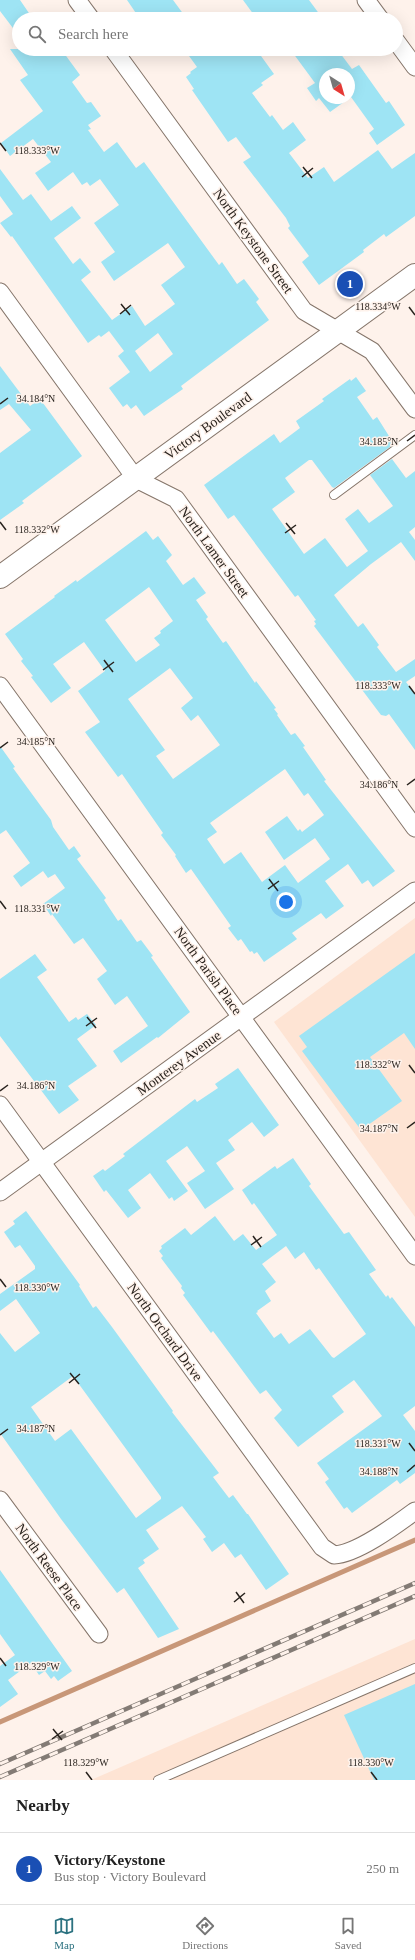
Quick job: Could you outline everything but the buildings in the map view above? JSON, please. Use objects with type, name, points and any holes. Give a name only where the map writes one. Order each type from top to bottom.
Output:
[{"type":"main road","name":"Victory Boulevard","points":[[0,577],[415,275]]},
{"type":"street","points":[[77,0],[86,12]]},
{"type":"street","points":[[366,0],[375,12]]},
{"type":"street","points":[[403,51],[415,67]]},
{"type":"street","name":"North Keystone Street","points":[[118,56],[304,311],[337,332],[372,351],[415,409]]},
{"type":"street","name":"North Lamer Street","points":[[0,292],[136,479],[176,499],[415,828]]},
{"type":"street","name":"North Parish Place","points":[[0,686],[415,1256]]},
{"type":"street","name":"Monterey Avenue","points":[[0,1192],[415,891]]},
{"type":"street","name":"North Orchard Drive","points":[[0,1105],[322,1547],[334,1555],[345,1553],[360,1546],[415,1511]]},
{"type":"street","name":"North Reese Place","points":[[0,1500],[99,1634]]},
{"type":"lane","points":[[334,494],[415,435]]},
{"type":"lane","points":[[158,1780],[415,1668]]},
{"type":"shaded area","points":[[415,918],[415,1217],[274,1022]]},
{"type":"shaded area","points":[[415,1639],[415,1780],[91,1780]]},
{"type":"waterway","points":[[0,1722],[415,1540]]},
{"type":"railway","points":[[0,1764],[415,1583]]},
{"type":"railway","points":[[0,1777],[415,1596]]},
{"type":"place","name":"Victory/Keystone","points":[[350,284]]}]
